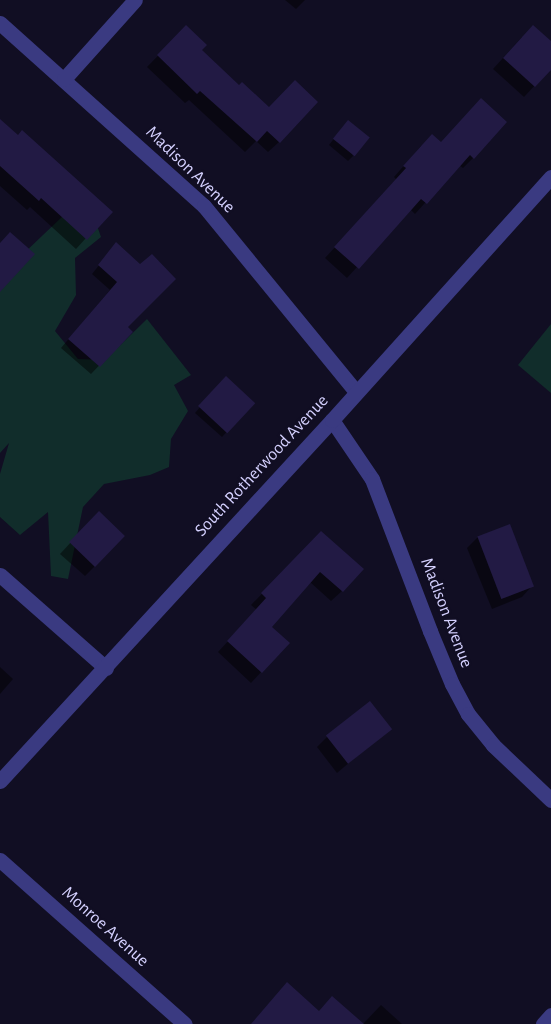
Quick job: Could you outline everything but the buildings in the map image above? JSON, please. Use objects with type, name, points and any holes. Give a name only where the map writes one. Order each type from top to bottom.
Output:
[{"type":"street","points":[[64,79],[135,0]]},
{"type":"street","name":"Madison Avenue","points":[[0,23],[204,206],[356,392]]},
{"type":"street","name":"South Rotherwood Avenue","points":[[0,781],[106,668],[551,177]]},
{"type":"street","name":"Madison Avenue","points":[[332,420],[372,479],[430,631],[468,714],[493,745],[551,801]]},
{"type":"street","points":[[0,575],[106,668]]},
{"type":"street","name":"Monroe Avenue","points":[[0,860],[185,1024]]},
{"type":"street","points":[[543,1024],[551,1015]]},
{"type":"green space","points":[[86,194],[101,237],[75,258],[76,295],[55,331],[78,359],[105,360],[147,319],[191,375],[174,385],[188,411],[171,439],[169,467],[150,475],[104,484],[83,507],[68,579],[51,576],[48,512],[20,535],[0,517],[0,474],[9,443],[0,453],[0,276]]},
{"type":"green space","points":[[551,324],[551,393],[518,365]]}]
